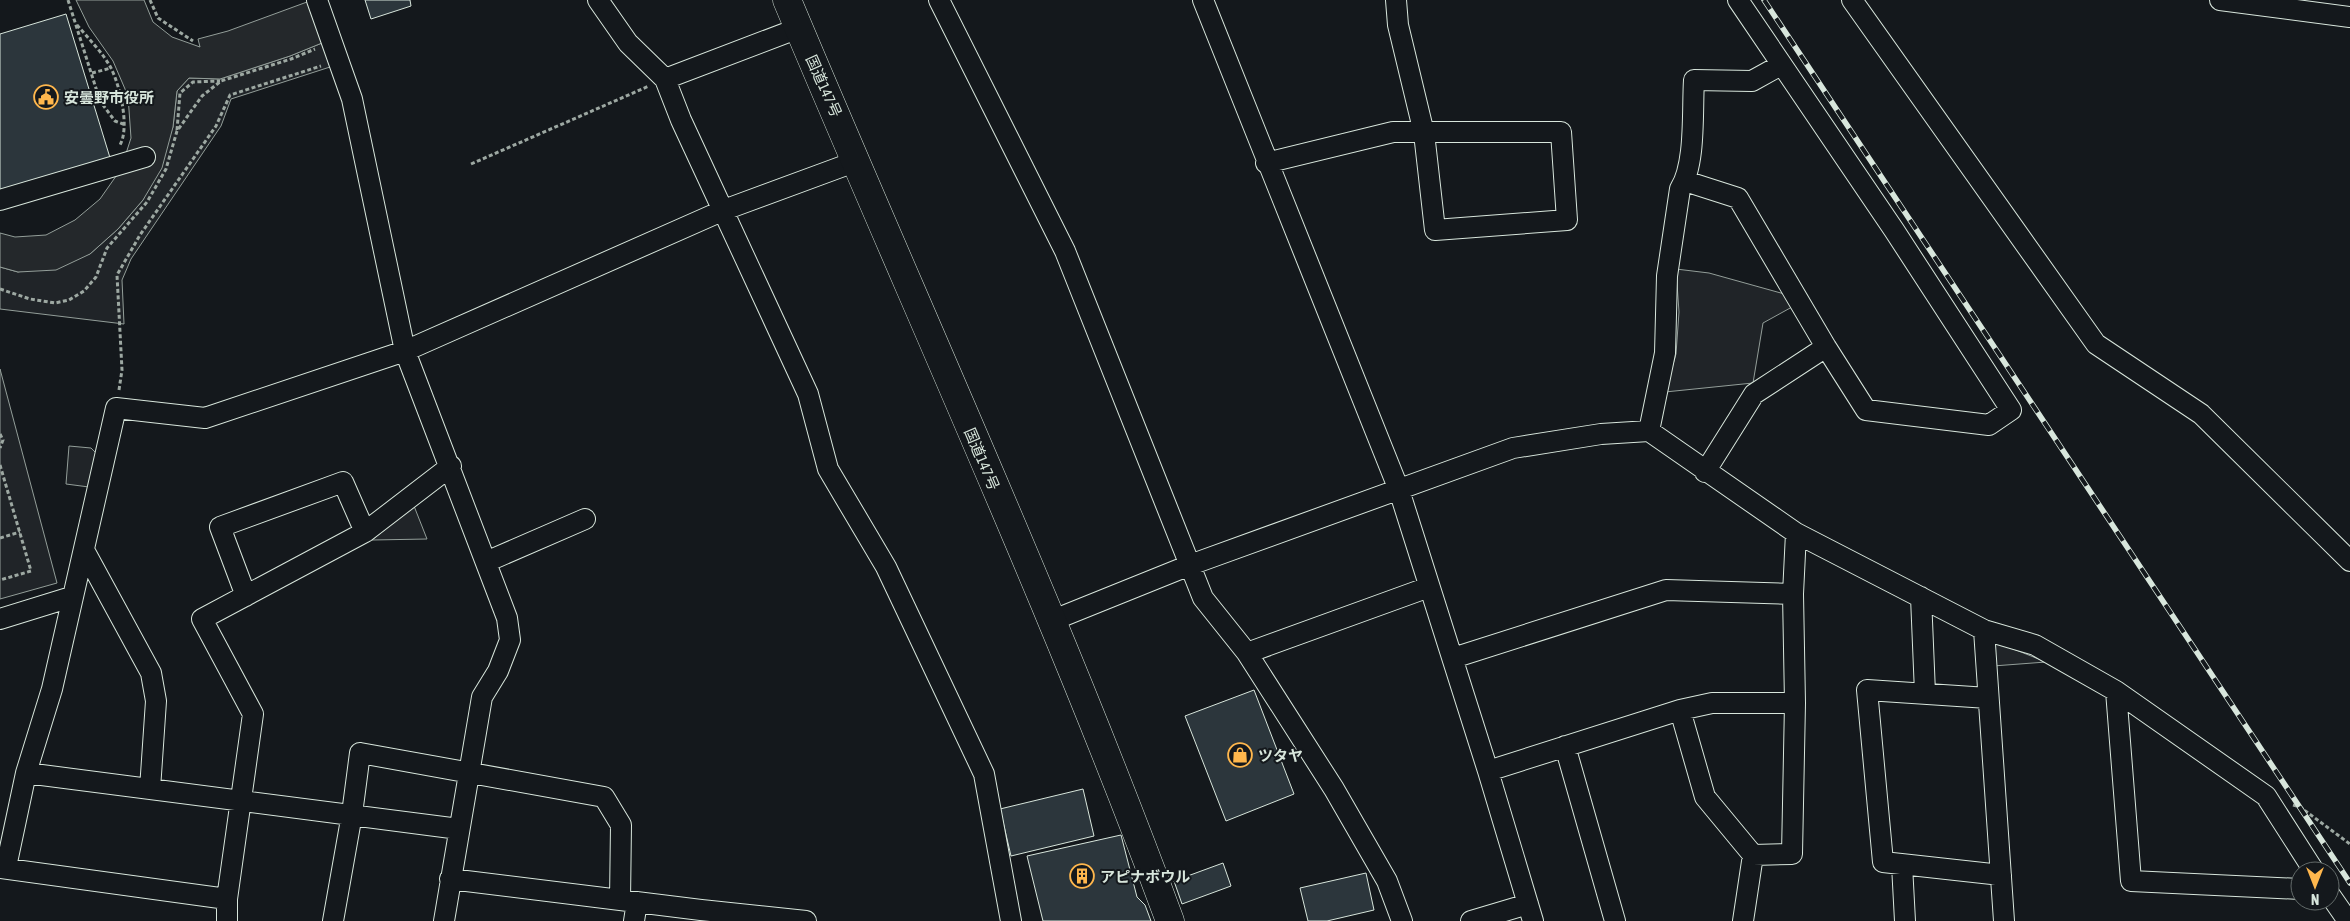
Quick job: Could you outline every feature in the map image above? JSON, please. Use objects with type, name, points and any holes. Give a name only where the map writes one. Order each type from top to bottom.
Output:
[{"type":"highway","name":"国道147号","points":[[788,0],[1119,787],[1170,921]]},
{"type":"street","points":[[317,0],[352,99],[405,351],[507,618],[510,640],[498,671],[482,697],[444,921]]},
{"type":"street","points":[[598,0],[628,43],[666,79],[682,120],[808,394],[828,469],[886,567],[984,774],[1011,921]]},
{"type":"street","points":[[939,0],[1065,251],[1203,598],[1247,653],[1334,789],[1387,881],[1402,921]]},
{"type":"street","points":[[1202,0],[1399,490],[1488,771],[1530,913],[1471,921]]},
{"type":"street","points":[[1266,163],[1393,132],[1424,132],[1560,132],[1567,220],[1435,230],[1424,132],[1398,25],[1396,0]]},
{"type":"street","points":[[1685,181],[1738,198],[1826,347],[1866,410],[1989,425],[2011,410],[1894,230],[1738,0]]},
{"type":"street","points":[[1852,0],[2096,344],[2201,414],[2350,561]]},
{"type":"street","points":[[2220,0],[2350,18]]},
{"type":"street","points":[[666,79],[799,28]]},
{"type":"street","points":[[1649,431],[1665,353],[1667,276],[1680,190],[1685,181],[1690,155],[1694,80],[1752,81],[1781,65]]},
{"type":"street","points":[[0,200],[144,157]]},
{"type":"street","points":[[227,899],[19,872],[3,867],[26,774],[52,689],[116,408],[205,418],[405,351],[724,210],[857,161]]},
{"type":"street","points":[[1705,472],[1754,394],[1826,347]]},
{"type":"street","points":[[1050,621],[1190,565],[1513,448],[1601,434],[1649,431],[1705,472],[1796,533],[1984,630],[2035,645],[2116,691],[2266,796],[2308,861]]},
{"type":"street","points":[[227,921],[227,899],[253,714],[202,620],[365,532],[450,466]]},
{"type":"street","points":[[246,596],[220,527],[343,482],[365,532]]},
{"type":"street","points":[[486,562],[585,518]]},
{"type":"street","points":[[1753,855],[1792,854],[1795,703],[1793,594],[1796,533]]},
{"type":"street","points":[[84,550],[152,673],[156,702],[150,789]]},
{"type":"street","points":[[1247,653],[1429,587]]},
{"type":"street","points":[[1453,658],[1666,590],[1793,594]]},
{"type":"street","points":[[0,619],[72,597]]},
{"type":"street","points":[[1921,597],[1925,693]]},
{"type":"street","points":[[1984,630],[2004,921]]},
{"type":"street","points":[[1988,698],[1867,690],[1883,862],[2001,875]]},
{"type":"street","points":[[2116,691],[2131,881],[2290,889]]},
{"type":"street","points":[[1488,771],[1680,710],[1712,703],[1795,703]]},
{"type":"street","points":[[1680,710],[1705,796],[1753,855],[1742,921]]},
{"type":"street","points":[[1565,746],[1615,921]]},
{"type":"street","points":[[333,921],[352,814],[360,753],[468,774],[604,797],[621,825],[630,907]]},
{"type":"street","points":[[26,774],[459,829]]},
{"type":"street","points":[[1902,865],[1905,921]]},
{"type":"street","points":[[450,879],[630,907],[806,921]]},
{"type":"street","points":[[2340,910],[2348,921]]},
{"type":"path","points":[[68,0],[100,101],[115,121],[123,124]]},
{"type":"path","points":[[150,0],[158,18],[193,41]]},
{"type":"path","points":[[77,25],[111,68],[121,99],[124,137],[116,153]]},
{"type":"path","points":[[0,289],[30,299],[55,303],[69,300],[84,291],[96,277],[107,248],[147,202],[166,169],[176,131],[180,93],[193,82],[221,81],[291,59],[335,52]]},
{"type":"path","points":[[116,408],[122,370],[117,275],[140,235],[216,126],[230,95],[335,52]]},
{"type":"path","points":[[92,73],[111,68]]},
{"type":"path","points":[[471,164],[666,79]]},
{"type":"path","points":[[176,131],[202,96],[221,81]]},
{"type":"path","points":[[0,434],[3,440],[0,448]]},
{"type":"path","points":[[0,466],[31,571],[1,580],[0,574]]},
{"type":"path","points":[[0,538],[20,532]]},
{"type":"path","points":[[2266,796],[2300,807],[2350,844]]},
{"type":"shaded area","points":[[76,0],[144,0],[153,22],[172,37],[200,47],[198,39],[228,31],[307,2],[322,43],[290,56],[220,79],[189,78],[177,91],[173,127],[162,168],[143,200],[118,229],[90,254],[56,270],[18,272],[0,267],[0,233],[15,237],[46,235],[75,220],[100,199],[121,169],[131,138],[128,96],[113,61],[89,27]]},
{"type":"shaded area","points":[[322,43],[330,67],[231,99],[221,126],[131,259],[122,280],[124,324],[0,309],[0,267],[18,272],[90,254],[118,229],[143,200],[173,127],[177,91],[189,78],[220,79],[290,56]]},
{"type":"shaded area","points":[[1676,269],[1709,273],[1788,295],[1792,307],[1763,323],[1753,383],[1665,392],[1676,354],[1679,312]]},
{"type":"shaded area","points":[[0,369],[57,583],[0,599]]},
{"type":"shaded area","points":[[69,446],[91,448],[97,454],[89,487],[66,484]]},
{"type":"shaded area","points":[[414,506],[427,539],[372,540]]},
{"type":"shaded area","points":[[1991,640],[2046,662],[1993,666]]},
{"type":"building","points":[[365,0],[410,0],[411,6],[371,19]]},
{"type":"building","name":"安曇野市役所","points":[[66,14],[111,161],[0,194],[0,34]]},
{"type":"building","name":"ツタヤ","points":[[1254,690],[1294,794],[1226,821],[1185,716]]},
{"type":"building","points":[[1083,789],[1094,836],[1011,856],[1000,809]]},
{"type":"building","name":"アピナボウル","points":[[1121,835],[1137,897],[1145,905],[1151,921],[1043,921],[1027,856]]},
{"type":"building","points":[[1223,863],[1231,886],[1182,904],[1174,881]]},
{"type":"building","points":[[1366,873],[1374,910],[1327,921],[1308,921],[1300,888]]},
{"type":"railway","points":[[1764,0],[2350,883]]},
{"type":"place","name":"安曇野市役所","points":[[46,97]]},
{"type":"place","name":"ツタヤ","points":[[1240,755]]},
{"type":"place","name":"アピナボウル","points":[[1082,876]]}]
